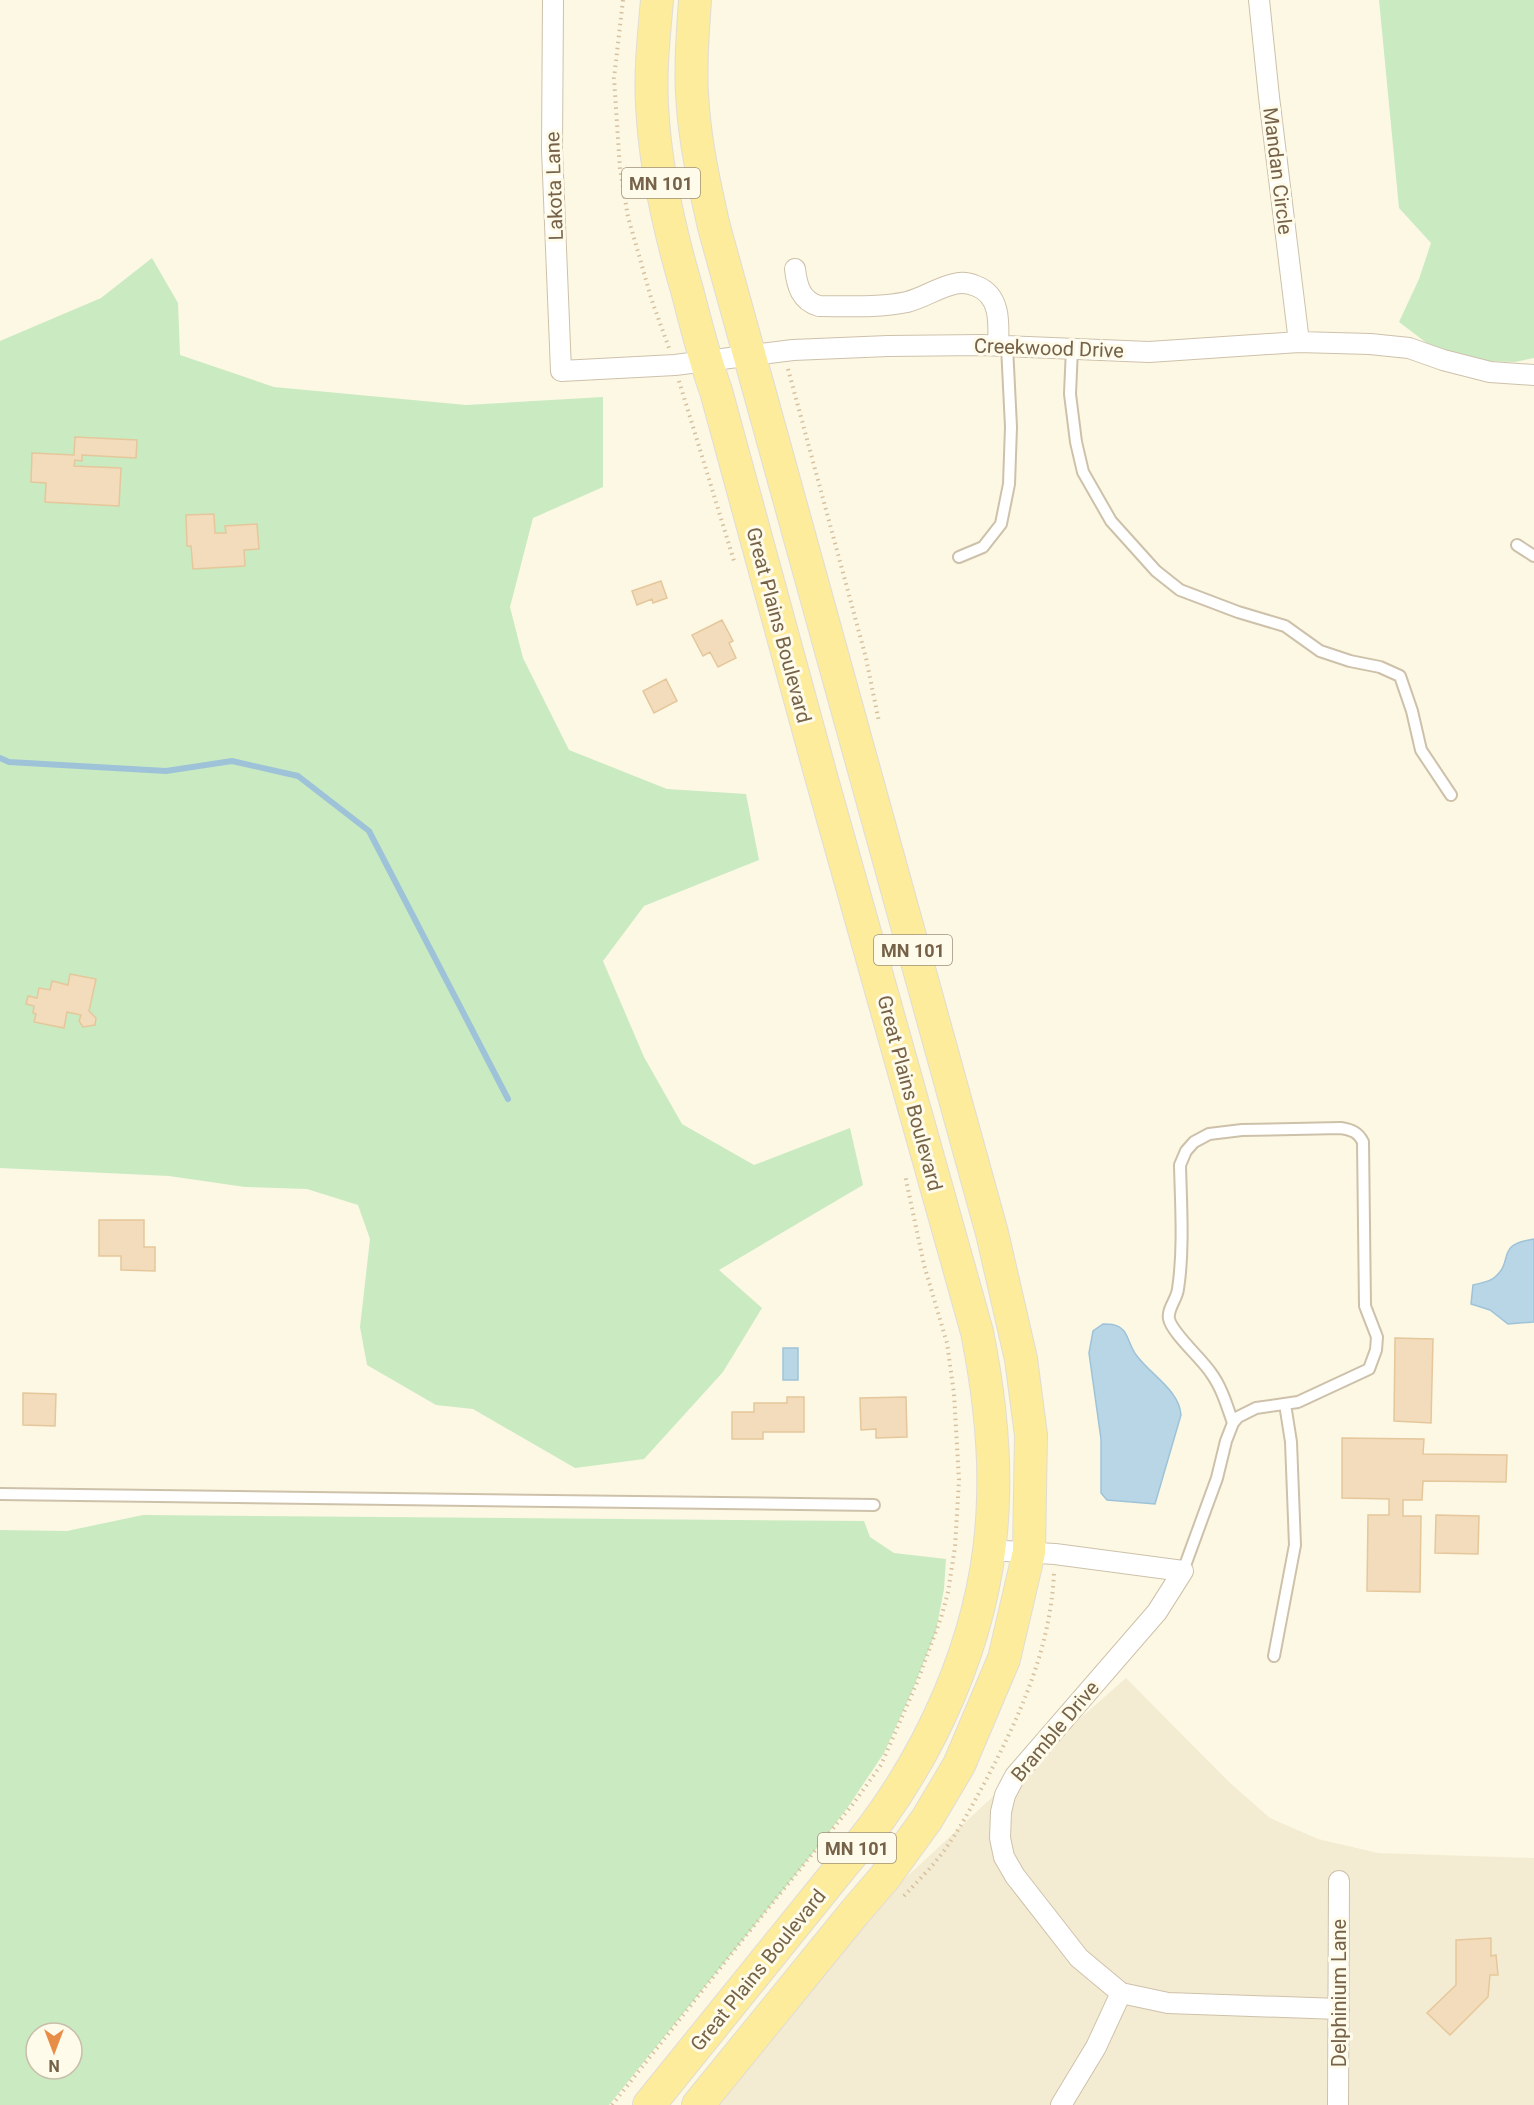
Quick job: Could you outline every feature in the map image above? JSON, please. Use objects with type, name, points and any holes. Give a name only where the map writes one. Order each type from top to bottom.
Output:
[{"type":"main road","name":"Great Plains Boulevard","points":[[649,2105],[869,1834],[907,1777],[934,1728],[957,1675],[977,1610],[988,1550],[993,1501],[988,1388],[977,1332],[820,776],[716,391],[690,363],[658,165],[651,88],[657,0]]},
{"type":"main road","name":"Great Plains Boulevard","points":[[695,0],[692,36],[692,94],[702,172],[714,227],[992,1233],[1021,1359],[1031,1435],[1029,1552],[1004,1659],[959,1765],[940,1799],[885,1877],[698,2105]]},
{"type":"street","name":"Lakota Lane","points":[[554,0],[552,141],[561,371]]},
{"type":"street","name":"Mandan Circle","points":[[1259,0],[1299,342]]},
{"type":"street","points":[[795,269],[799,289],[803,296],[819,306],[891,304],[919,299],[957,283],[977,286],[986,290],[995,303],[1002,346]]},
{"type":"street","name":"Creekwood Drive","points":[[561,371],[690,363],[793,350],[1002,346],[1149,352],[1299,342],[1370,344],[1409,348],[1443,360],[1490,372],[1534,375]]},
{"type":"street","points":[[988,1550],[1029,1552],[1183,1571]]},
{"type":"street","name":"Bramble Drive","points":[[1183,1571],[1157,1612],[1015,1776],[1005,1795],[1001,1812],[1000,1838],[1008,1866],[1079,1958],[1121,1993],[1168,2003],[1339,2009]]},
{"type":"street","name":"Delphinium Lane","points":[[1338,2105],[1340,1881]]},
{"type":"street","points":[[1061,2105],[1096,2047],[1121,1993]]},
{"type":"lane","points":[[959,557],[983,547],[1001,524],[1010,484],[1011,427],[1002,346]]},
{"type":"lane","points":[[1072,348],[1070,394],[1076,442],[1083,472],[1111,521],[1156,571],[1180,590],[1238,612],[1285,626],[1320,651],[1350,661],[1380,667],[1400,676],[1412,711],[1420,750],[1451,795]]},
{"type":"lane","points":[[1517,545],[1534,556]]},
{"type":"lane","points":[[1183,1571],[1217,1478],[1233,1423],[1245,1413],[1256,1408],[1298,1402],[1369,1369],[1376,1350],[1377,1337],[1365,1306],[1363,1142],[1360,1135],[1353,1131],[1341,1128],[1253,1130],[1209,1134],[1194,1142],[1186,1151],[1180,1166],[1181,1260],[1178,1291],[1169,1312],[1169,1318],[1179,1334],[1212,1373],[1224,1396],[1233,1423]]},
{"type":"lane","points":[[1274,1656],[1295,1545],[1291,1442],[1285,1404]]},
{"type":"lane","points":[[0,1494],[874,1505]]},
{"type":"path","points":[[623,0],[614,78],[620,169],[628,217],[652,301],[690,363],[683,399],[737,569]]},
{"type":"path","points":[[612,2105],[853,1804],[881,1765],[916,1685],[941,1618],[948,1592],[955,1546],[959,1480],[954,1394],[947,1343],[924,1264],[903,1164]]},
{"type":"shaded area","points":[[1126,1678],[1229,1782],[1270,1818],[1318,1839],[1378,1853],[1534,1858],[1534,2105],[698,2105],[810,1967],[1017,1774]]},
{"type":"green space","points":[[1379,0],[1534,0],[1534,358],[1515,362],[1449,360],[1399,322],[1419,279],[1431,243],[1399,208]]},
{"type":"green space","points":[[152,258],[178,303],[180,355],[274,387],[466,405],[603,397],[603,487],[533,518],[510,607],[523,658],[569,750],[667,789],[746,794],[759,860],[644,906],[603,961],[644,1057],[682,1124],[754,1165],[850,1128],[863,1185],[719,1270],[762,1308],[723,1372],[644,1459],[575,1468],[473,1409],[436,1405],[367,1365],[360,1327],[370,1239],[358,1205],[307,1189],[245,1187],[169,1176],[0,1168],[0,341],[101,298]]},
{"type":"green space","points":[[143,1515],[864,1521],[870,1537],[894,1553],[946,1559],[944,1589],[936,1631],[884,1753],[817,1848],[609,2105],[0,2105],[0,1530],[67,1531]]},
{"type":"water","points":[[1534,1239],[1534,1322],[1508,1324],[1490,1310],[1471,1304],[1473,1285],[1495,1277],[1504,1265],[1509,1249],[1514,1245]]},
{"type":"water","points":[[1103,1324],[1112,1324],[1124,1331],[1135,1353],[1170,1390],[1179,1406],[1181,1415],[1155,1504],[1107,1500],[1101,1493],[1101,1439],[1089,1353],[1093,1331]]},
{"type":"water","points":[[783,1348],[798,1348],[798,1380],[783,1380]]},
{"type":"building","points":[[75,437],[137,440],[136,458],[82,455],[82,461],[75,460],[74,466],[121,468],[119,506],[45,502],[46,483],[31,482],[32,453],[74,455]]},
{"type":"building","points":[[214,514],[215,533],[226,533],[225,526],[257,524],[259,549],[244,550],[245,566],[193,569],[191,546],[187,546],[186,515]]},
{"type":"building","points":[[661,581],[667,598],[653,603],[652,599],[637,605],[632,591]]},
{"type":"building","points":[[722,620],[733,641],[729,643],[736,658],[718,667],[710,652],[703,656],[692,635]]},
{"type":"building","points":[[666,679],[677,701],[654,713],[643,691]]},
{"type":"building","points":[[70,974],[96,979],[89,1011],[96,1018],[95,1025],[83,1027],[79,1021],[81,1015],[67,1012],[64,1028],[34,1022],[36,1014],[33,1013],[34,1006],[26,1004],[28,996],[37,998],[39,988],[50,990],[52,981],[68,985]]},
{"type":"building","points":[[99,1220],[144,1220],[144,1247],[155,1247],[155,1271],[121,1270],[121,1256],[99,1256]]},
{"type":"building","points":[[1395,1338],[1433,1339],[1431,1423],[1394,1421]]},
{"type":"building","points":[[23,1393],[56,1394],[55,1426],[23,1425]]},
{"type":"building","points":[[787,1397],[804,1397],[804,1432],[763,1432],[763,1439],[732,1439],[732,1412],[754,1412],[754,1403],[787,1403]]},
{"type":"building","points":[[906,1397],[907,1437],[876,1438],[876,1429],[861,1430],[860,1398]]},
{"type":"building","points":[[1342,1438],[1424,1439],[1423,1454],[1507,1455],[1506,1482],[1423,1481],[1422,1500],[1403,1500],[1403,1516],[1421,1516],[1420,1592],[1367,1591],[1368,1515],[1389,1515],[1389,1499],[1342,1498]]},
{"type":"building","points":[[1436,1515],[1479,1516],[1478,1554],[1435,1553]]},
{"type":"building","points":[[1491,1938],[1491,1956],[1496,1955],[1498,1975],[1490,1975],[1488,1997],[1450,2035],[1427,2013],[1456,1985],[1456,1940]]},
{"type":"waterway","points":[[0,758],[9,762],[166,771],[232,761],[298,776],[369,831],[508,1099]]}]
